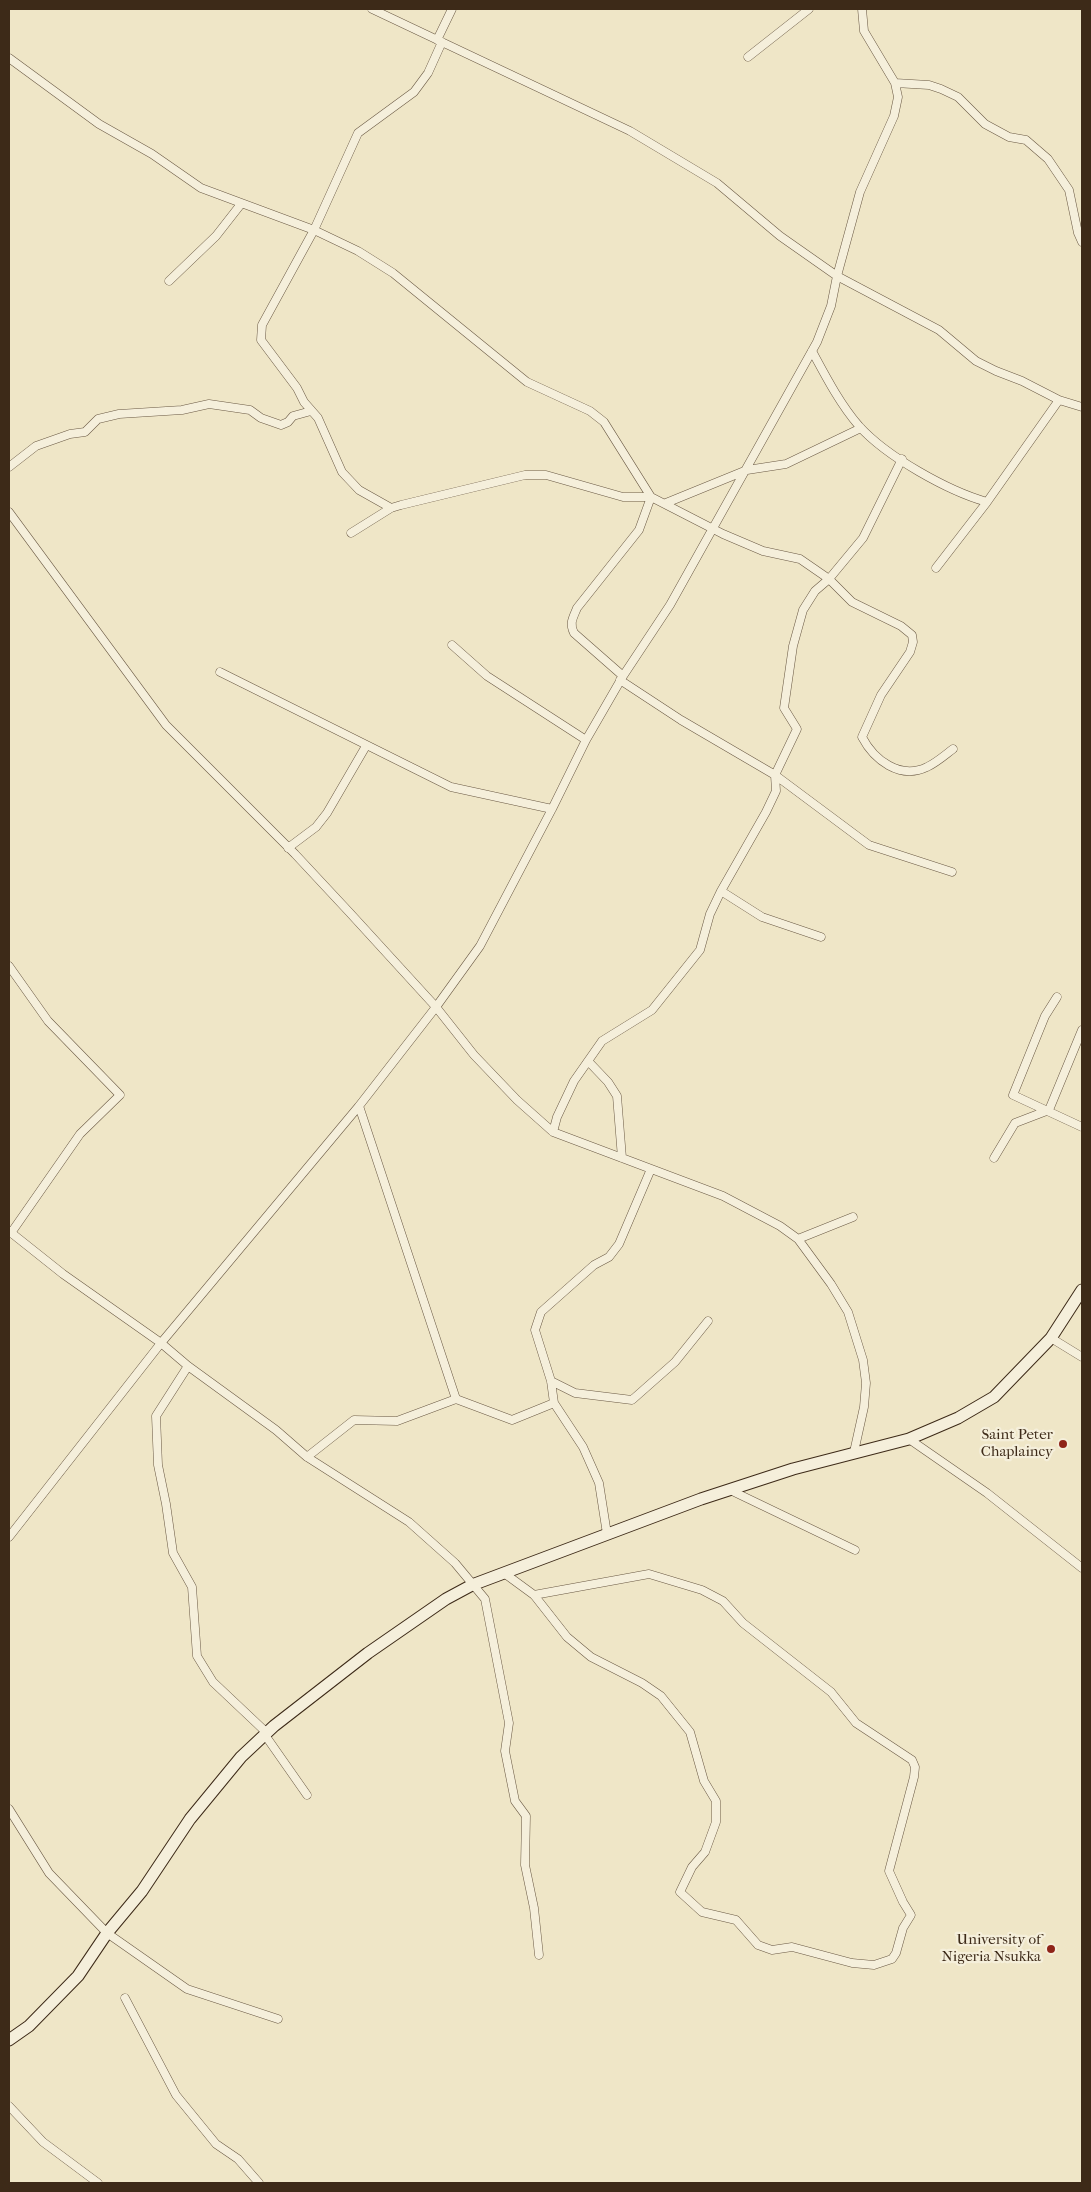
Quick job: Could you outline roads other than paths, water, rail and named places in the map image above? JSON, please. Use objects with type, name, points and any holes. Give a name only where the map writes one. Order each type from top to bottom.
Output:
[{"type":"street","points":[[372,9],[630,131],[717,183],[780,236],[836,276],[939,330],[976,361],[1059,400],[1082,407]]},
{"type":"street","points":[[391,508],[358,490],[342,472],[318,418],[311,411],[261,340],[262,325],[314,230],[358,133],[414,92],[428,73],[452,9]]},
{"type":"street","points":[[748,57],[809,9]]},
{"type":"street","points":[[9,1537],[161,1343],[359,1106],[436,1007],[480,946],[586,740],[621,678],[670,605],[747,470],[812,351],[831,306],[836,276],[860,192],[894,116],[898,97],[895,83],[864,31],[862,9]]},
{"type":"street","points":[[9,58],[99,124],[152,154],[201,188],[314,230],[358,251],[393,273],[527,382],[590,411],[608,426],[651,497]]},
{"type":"street","points":[[895,83],[929,85],[941,89],[958,97],[986,124],[1009,137],[1026,140],[1048,159],[1069,190],[1078,233],[1082,242]]},
{"type":"street","points":[[169,280],[216,236],[241,204]]},
{"type":"street","points":[[812,351],[841,401],[861,428],[885,449],[944,486],[963,495],[987,502]]},
{"type":"street","points":[[936,568],[987,502],[1059,400]]},
{"type":"street","points":[[9,467],[36,446],[70,434],[86,432],[98,420],[119,414],[182,410],[209,404],[228,405],[250,410],[261,418],[281,425],[288,422],[293,416],[311,411]]},
{"type":"street","points":[[666,503],[747,470],[786,464],[861,428]]},
{"type":"street","points":[[552,1132],[574,1081],[602,1041],[652,1010],[700,950],[710,914],[776,791],[775,774],[797,729],[784,708],[795,637],[803,610],[815,592],[829,579],[863,538],[902,459]]},
{"type":"street","points":[[351,533],[391,508],[525,475],[546,474],[623,497],[651,497],[666,503],[722,534],[763,551],[800,559],[829,579],[852,602],[889,619],[912,635],[913,642],[910,652],[891,678],[871,714],[862,737],[868,748],[884,764],[907,771],[926,768],[953,749]]},
{"type":"street","points":[[651,497],[639,530],[577,608],[571,627],[574,633],[621,678],[681,720],[775,774],[869,846],[952,872]]},
{"type":"street","points":[[9,512],[166,725],[288,848],[436,1007],[474,1055],[516,1100],[552,1132],[723,1196],[780,1226],[798,1239],[832,1284],[848,1312],[864,1360],[866,1383],[864,1407],[854,1452]]},
{"type":"street","points":[[452,645],[487,676],[586,740]]},
{"type":"street","points":[[220,672],[451,787],[552,809]]},
{"type":"street","points":[[288,848],[316,826],[328,813],[366,746]]},
{"type":"street","points":[[721,891],[762,917],[822,937]]},
{"type":"street","points":[[9,966],[48,1021],[120,1095],[80,1134],[10,1232],[63,1274],[161,1343],[188,1366],[276,1430],[307,1457],[409,1522],[455,1563],[485,1599],[499,1662],[509,1723],[506,1751],[515,1801],[526,1816],[524,1865],[534,1908],[539,1956]]},
{"type":"street","points":[[1056,997],[1045,1016],[1013,1095],[1049,1110],[1082,1127]]},
{"type":"street","points":[[994,1158],[1017,1121],[1049,1110],[1082,1030]]},
{"type":"street","points":[[588,1061],[608,1082],[617,1096],[622,1158]]},
{"type":"street","points":[[359,1106],[456,1399]]},
{"type":"street","points":[[607,1534],[599,1483],[583,1447],[554,1403],[551,1381],[535,1330],[541,1312],[594,1265],[609,1257],[614,1251],[651,1170]]},
{"type":"street","points":[[798,1239],[853,1217]]},
{"type":"street","points":[[9,2040],[29,2026],[78,1976],[107,1933],[142,1891],[190,1818],[241,1757],[267,1732],[368,1653],[446,1599],[472,1585],[730,1490],[854,1452],[909,1439],[958,1418],[994,1397],[1051,1338],[1082,1290]]},
{"type":"street","points":[[551,1381],[575,1393],[632,1400],[675,1362],[708,1321]]},
{"type":"street","points":[[1051,1338],[1082,1357]]},
{"type":"street","points":[[188,1366],[156,1416],[158,1465],[173,1553],[192,1588],[198,1656],[213,1682],[267,1732]]},
{"type":"street","points":[[307,1457],[354,1420],[397,1421],[456,1399],[512,1420],[554,1403]]},
{"type":"street","points":[[909,1439],[994,1499],[1082,1568]]},
{"type":"street","points":[[730,1490],[855,1550]]},
{"type":"street","points":[[504,1573],[534,1595],[567,1638],[591,1656],[642,1683],[661,1696],[690,1732],[704,1781],[716,1800],[716,1822],[705,1852],[692,1867],[680,1892],[702,1912],[736,1920],[758,1944],[772,1950],[792,1947],[852,1963],[874,1966],[892,1959],[896,1953],[903,1928],[911,1915],[889,1871],[914,1777],[915,1767],[912,1760],[856,1723],[831,1692],[743,1623],[723,1601],[702,1590],[649,1574],[534,1595]]},
{"type":"street","points":[[267,1732],[265,1735],[307,1795]]},
{"type":"street","points":[[9,1809],[49,1873],[107,1933],[187,1989],[278,2019]]},
{"type":"street","points":[[125,1998],[176,2094],[216,2144],[238,2159],[258,2183]]},
{"type":"street","points":[[9,2106],[43,2142],[98,2183]]},
{"type":"place","name":"Saint Peter Chaplaincy","points":[[1063,1444]]},
{"type":"place","name":"University of Nigeria Nsukka","points":[[1051,1949]]}]
